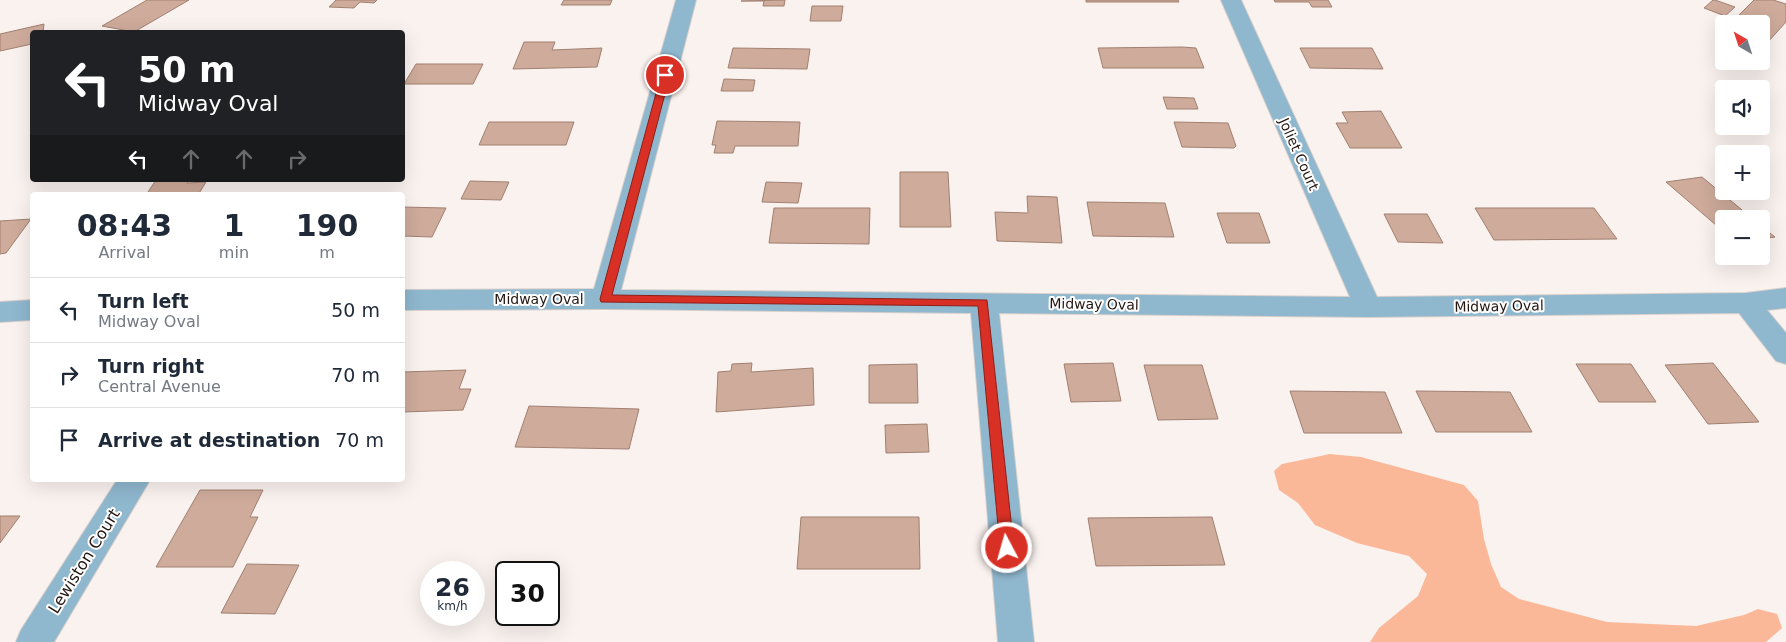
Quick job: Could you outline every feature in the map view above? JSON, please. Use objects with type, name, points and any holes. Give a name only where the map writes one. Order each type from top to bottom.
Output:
[{"type":"street","points":[[605,299],[686,0]]},
{"type":"street","name":"Joliet Court","points":[[1231,0],[1368,307]]},
{"type":"street","name":"Midway Oval","points":[[405,300],[605,299],[1368,307],[1746,303],[1786,298]]},
{"type":"street","points":[[984,302],[1016,642]]},
{"type":"street","points":[[1746,303],[1786,353]]},
{"type":"street","points":[[0,312],[30,310]]},
{"type":"street","name":"Lewiston Court","points":[[34,642],[133,482]]},
{"type":"shaded area","points":[[1330,454],[1361,457],[1464,485],[1478,501],[1484,539],[1491,564],[1501,587],[1519,599],[1607,622],[1696,626],[1744,615],[1758,609],[1777,614],[1782,628],[1766,642],[1370,642],[1379,628],[1418,596],[1427,574],[1409,556],[1357,543],[1315,525],[1298,503],[1279,490],[1274,471],[1282,464]]},
{"type":"building","points":[[147,0],[189,0],[137,30],[123,30],[102,26]]},
{"type":"building","points":[[336,0],[377,0],[374,3],[360,2],[354,8],[329,7]]},
{"type":"building","points":[[564,0],[612,0],[610,5],[561,5]]},
{"type":"building","points":[[785,0],[784,6],[763,6],[764,1],[741,1]]},
{"type":"building","points":[[1086,0],[1178,0],[1179,2],[1086,2]]},
{"type":"building","points":[[1274,0],[1328,0],[1332,7],[1312,7],[1309,2],[1275,2]]},
{"type":"building","points":[[1713,0],[1735,7],[1726,15],[1704,8]]},
{"type":"building","points":[[1754,0],[1773,0],[1786,4],[1786,22],[1770,40],[1770,15],[1739,15]]},
{"type":"building","points":[[812,6],[843,6],[841,21],[810,21]]},
{"type":"building","points":[[44,24],[43,30],[30,30],[30,44],[0,51],[0,34]]},
{"type":"building","points":[[524,42],[555,42],[552,50],[602,48],[597,67],[513,69]]},
{"type":"building","points":[[733,48],[810,49],[807,69],[728,68]]},
{"type":"building","points":[[1098,48],[1196,48],[1204,68],[1103,68]]},
{"type":"building","points":[[1300,48],[1372,48],[1383,69],[1310,68]]},
{"type":"building","points":[[416,64],[483,64],[473,84],[405,84]]},
{"type":"building","points":[[724,79],[755,80],[753,91],[721,91]]},
{"type":"building","points":[[1163,97],[1194,98],[1198,109],[1167,109]]},
{"type":"building","points":[[1381,111],[1402,148],[1350,148],[1336,123],[1348,123],[1342,112]]},
{"type":"building","points":[[717,121],[800,122],[798,146],[735,146],[733,153],[714,153],[716,145],[712,145]]},
{"type":"building","points":[[489,122],[574,122],[566,145],[479,145]]},
{"type":"building","points":[[1174,122],[1228,123],[1236,146],[1234,148],[1182,147]]},
{"type":"building","points":[[900,172],[948,172],[951,227],[900,227]]},
{"type":"building","points":[[1702,177],[1715,188],[1715,200],[1730,200],[1742,210],[1715,210],[1715,224],[1666,182]]},
{"type":"building","points":[[470,181],[509,182],[501,200],[461,199]]},
{"type":"building","points":[[155,182],[206,182],[200,192],[148,192]]},
{"type":"building","points":[[766,182],[802,183],[798,203],[762,202]]},
{"type":"building","points":[[1027,196],[1057,197],[1062,243],[997,241],[995,212],[1028,213]]},
{"type":"building","points":[[1087,202],[1165,203],[1174,237],[1093,236]]},
{"type":"building","points":[[405,207],[446,208],[432,237],[405,236]]},
{"type":"building","points":[[774,208],[870,208],[869,244],[769,243]]},
{"type":"building","points":[[1475,208],[1594,208],[1617,239],[1494,240]]},
{"type":"building","points":[[1217,213],[1259,213],[1270,243],[1227,243]]},
{"type":"building","points":[[1384,214],[1427,214],[1443,243],[1398,242]]},
{"type":"building","points":[[30,219],[6,253],[0,254],[0,221]]},
{"type":"building","points":[[752,363],[751,372],[813,368],[814,405],[716,412],[718,372],[731,371],[732,364]]},
{"type":"building","points":[[1113,363],[1121,401],[1071,402],[1064,364]]},
{"type":"building","points":[[1713,363],[1759,422],[1708,424],[1665,365]]},
{"type":"building","points":[[917,364],[918,403],[869,403],[869,365]]},
{"type":"building","points":[[1576,364],[1631,364],[1656,402],[1599,402]]},
{"type":"building","points":[[1144,365],[1202,365],[1218,419],[1158,420]]},
{"type":"building","points":[[466,370],[459,389],[471,389],[463,410],[405,412],[405,372]]},
{"type":"building","points":[[1290,391],[1385,392],[1402,433],[1304,433]]},
{"type":"building","points":[[1416,391],[1510,392],[1532,432],[1436,432]]},
{"type":"building","points":[[529,406],[639,409],[629,449],[515,447]]},
{"type":"building","points":[[927,424],[929,452],[886,453],[885,425]]},
{"type":"building","points":[[200,490],[263,490],[250,517],[258,517],[233,567],[156,567]]},
{"type":"building","points":[[0,516],[20,516],[0,543]]},
{"type":"building","points":[[801,517],[919,517],[920,569],[797,569]]},
{"type":"building","points":[[1212,517],[1225,565],[1096,566],[1088,518]]},
{"type":"building","points":[[247,564],[299,565],[275,614],[221,613]]},
{"type":"route","points":[[665,75],[605,299],[984,302],[1007,548]]}]
